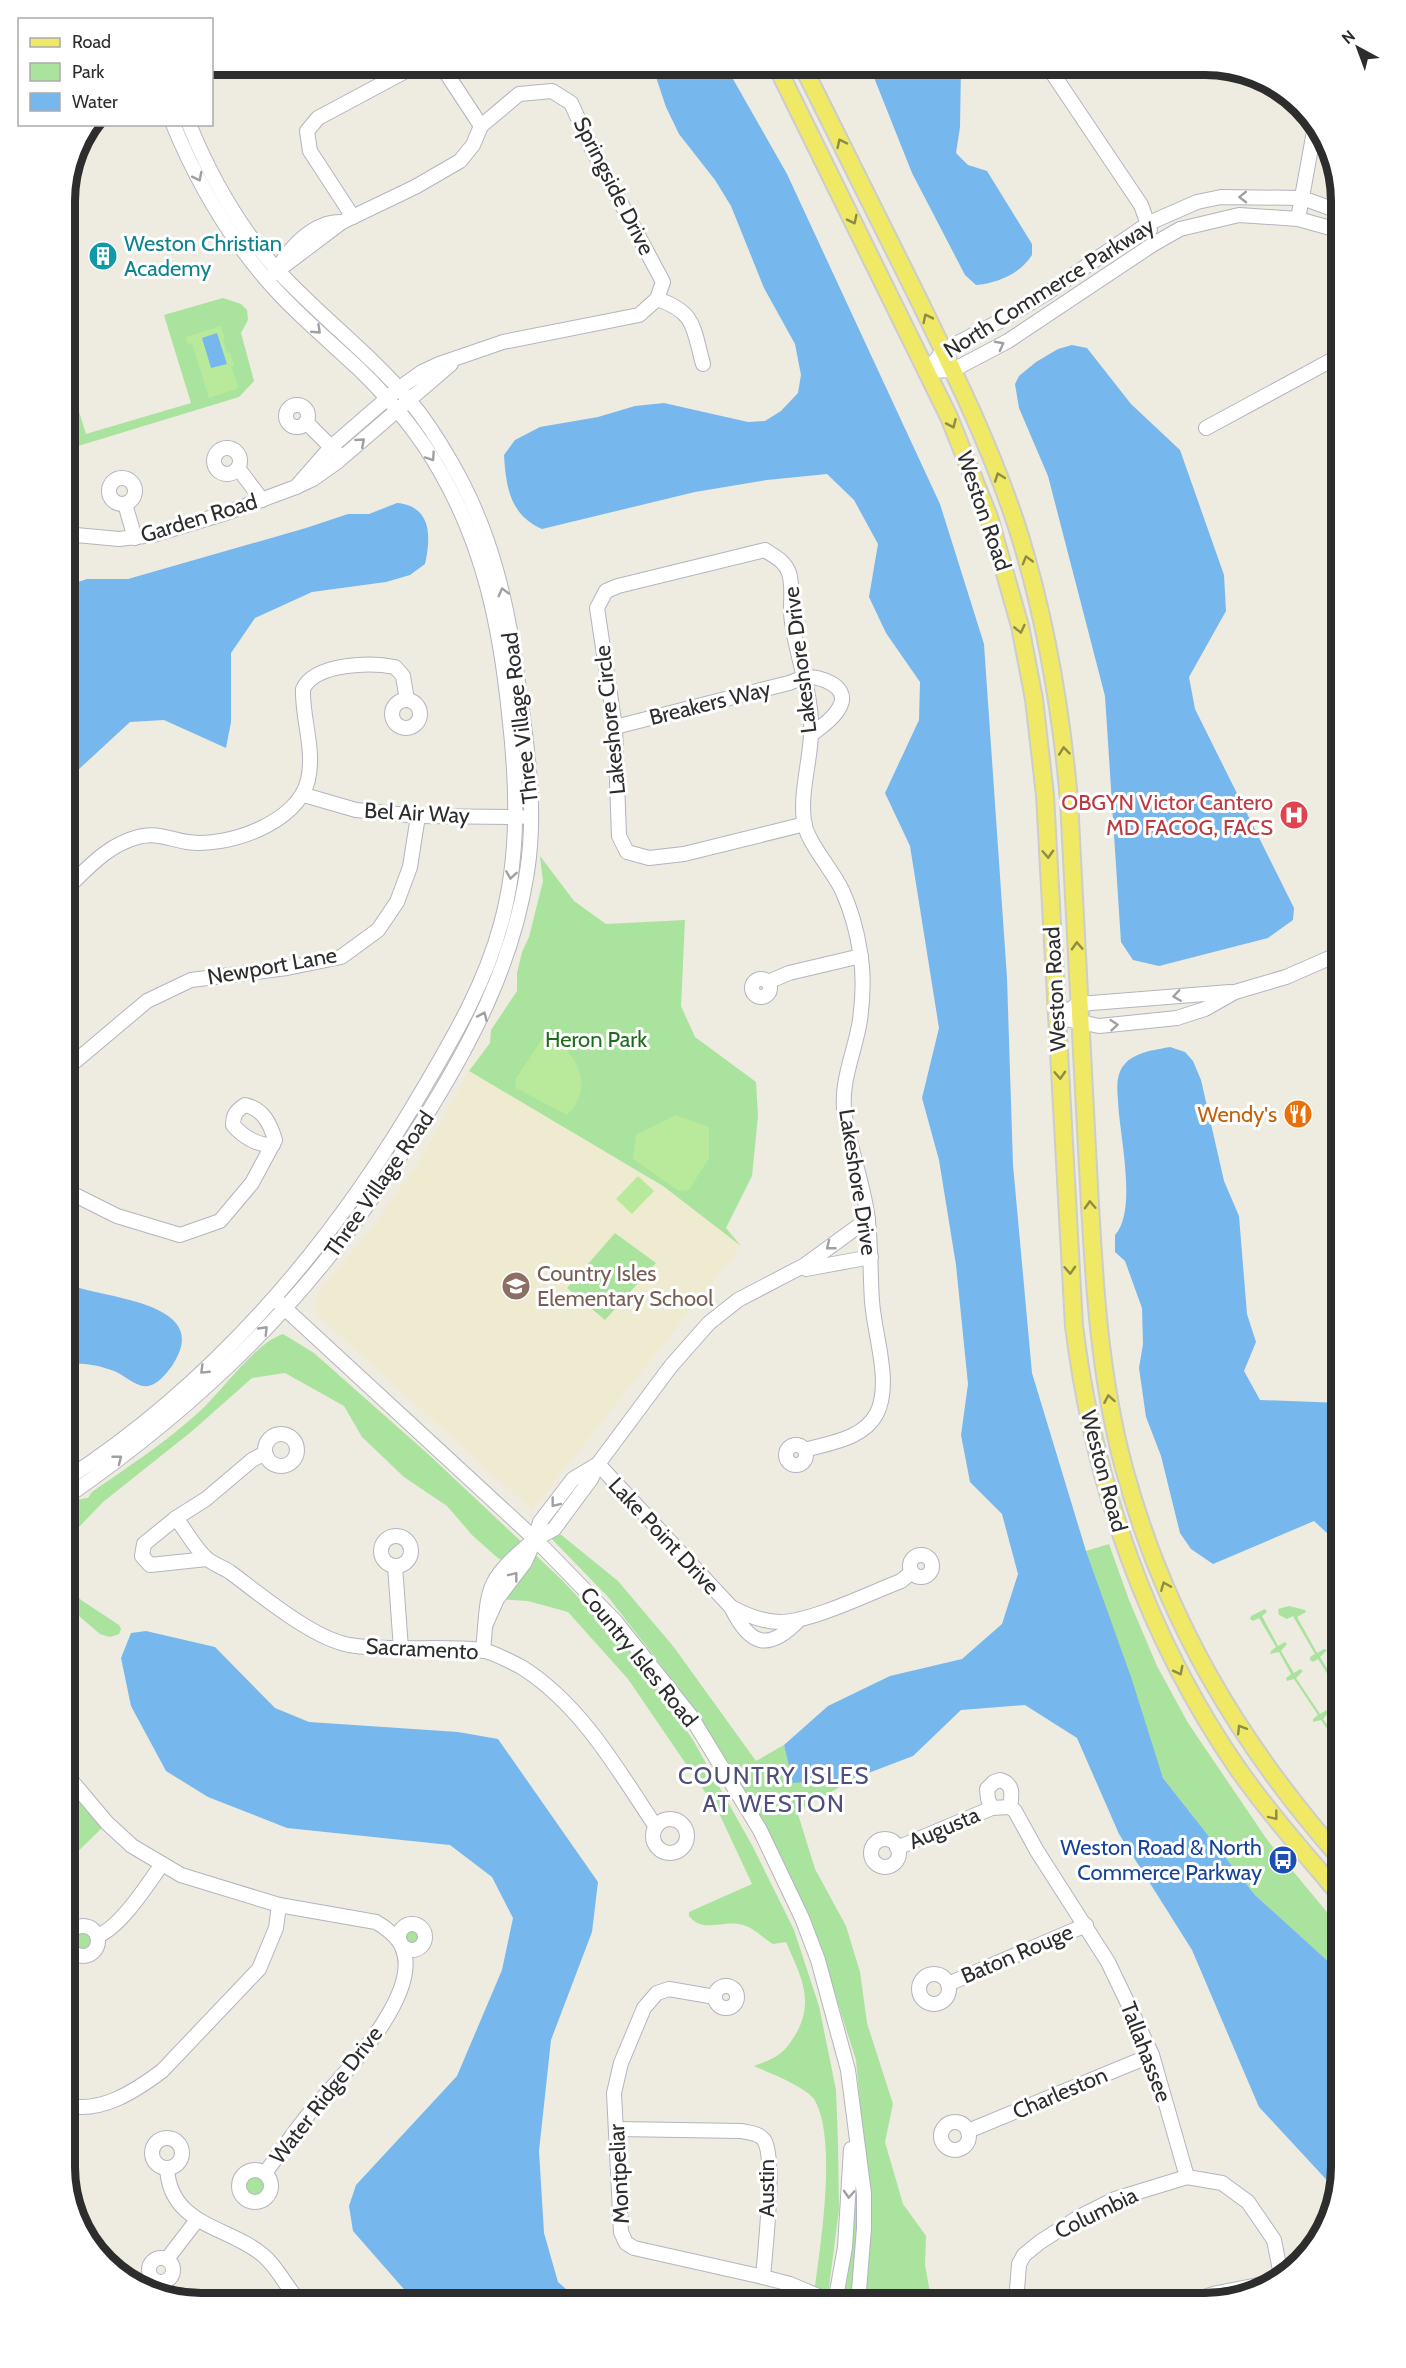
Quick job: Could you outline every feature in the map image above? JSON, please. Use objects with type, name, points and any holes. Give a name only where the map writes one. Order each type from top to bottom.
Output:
[{"type":"main road","name":"Weston Road","points":[[781,75],[927,371],[977,484],[1020,626],[1034,699],[1042,761],[1074,1326],[1091,1430],[1113,1513],[1160,1632],[1202,1712],[1239,1770],[1276,1820],[1331,1884]]},
{"type":"main road","name":"Weston Road","points":[[807,75],[944,350],[986,444],[1028,562],[1049,650],[1062,729],[1069,800],[1096,1311],[1112,1414],[1133,1498],[1169,1596],[1219,1694],[1274,1777],[1331,1847]]},
{"type":"street","points":[[347,219],[309,151],[307,131],[318,118],[397,75]]},
{"type":"street","points":[[448,75],[481,126]]},
{"type":"street","points":[[1054,75],[1141,205],[1149,223],[1152,245]]},
{"type":"street","name":"Springside Drive","points":[[267,280],[277,270],[286,255],[308,234],[328,222],[347,219],[415,187],[460,161],[473,145],[481,126],[519,94],[552,91],[571,103],[592,149],[663,282],[657,299]]},
{"type":"street","name":"Three Village Road","points":[[75,1488],[148,1436],[195,1397],[280,1304],[313,1254],[354,1200],[392,1144],[465,1019],[486,973],[513,872],[516,771],[504,664],[492,602],[476,549],[460,508],[439,468],[397,410],[363,373],[267,280],[234,238],[216,212],[174,126]]},
{"type":"street","name":"Three Village Road","points":[[75,1473],[141,1425],[325,1263],[366,1207],[447,1083],[479,1025],[499,978],[517,924],[527,869],[532,816],[530,767],[505,598],[489,543],[473,502],[451,461],[409,400],[277,270],[245,230],[212,175],[190,126]]},
{"type":"street","points":[[1298,219],[1313,136]]},
{"type":"street","name":"North Commerce Parkway","points":[[927,371],[944,350],[1047,293],[1149,223],[1197,202],[1221,197],[1302,198],[1331,208]]},
{"type":"street","name":"North Commerce Parkway","points":[[927,371],[953,370],[1008,341],[1152,245],[1180,229],[1239,215],[1298,219],[1331,228]]},
{"type":"street","points":[[386,398],[423,372],[440,364],[503,342],[639,315],[657,299],[677,306],[692,322],[703,364]]},
{"type":"street","points":[[397,410],[457,359]]},
{"type":"street","points":[[1206,428],[1331,360]]},
{"type":"street","name":"Garden Road","points":[[296,487],[332,447],[386,398]]},
{"type":"street","name":"Garden Road","points":[[75,535],[102,539],[135,538],[195,522],[296,487],[326,471],[397,410]]},
{"type":"street","points":[[306,422],[342,458]]},
{"type":"street","points":[[238,468],[262,500]]},
{"type":"street","points":[[125,504],[135,538]]},
{"type":"street","name":"Lakeshore Circle","points":[[782,561],[765,550],[618,586],[606,591],[597,608],[615,727],[619,836],[627,852],[649,858],[684,854],[804,824]]},
{"type":"street","name":"Lakeshore Drive","points":[[782,561],[790,579],[791,622],[810,704],[812,734],[803,794],[804,824],[842,890],[856,927],[861,956],[863,988],[860,1022],[845,1082],[844,1113],[868,1219],[872,1257],[872,1302],[882,1389],[877,1413],[863,1431],[805,1450]]},
{"type":"street","points":[[75,880],[101,855],[119,843],[153,834],[188,842],[215,842],[246,835],[275,821],[303,795],[309,778],[310,753],[303,689],[310,679],[330,669],[373,664],[396,667],[403,676],[407,700]]},
{"type":"street","points":[[805,677],[820,678],[831,682],[840,692],[842,699],[841,706],[812,734]]},
{"type":"street","name":"Breakers Way","points":[[615,727],[805,677]]},
{"type":"street","name":"Bel Air Way","points":[[303,795],[356,810],[418,816],[532,816]]},
{"type":"street","name":"Newport Lane","points":[[75,1062],[147,1001],[191,980],[287,968],[342,957],[378,930],[397,902],[410,867],[418,816]]},
{"type":"street","points":[[768,982],[789,973],[861,956]]},
{"type":"street","points":[[1056,1017],[1099,1026],[1177,1018],[1205,1008],[1235,992],[1286,977],[1331,957]]},
{"type":"street","points":[[1056,1017],[1079,1004],[1235,992]]},
{"type":"street","points":[[75,1195],[117,1216],[180,1235],[220,1221],[252,1183],[273,1145]]},
{"type":"street","points":[[483,1651],[485,1626],[497,1599],[525,1562],[540,1522],[573,1479],[598,1464],[671,1366],[709,1323],[738,1300],[817,1257],[868,1219]]},
{"type":"street","points":[[792,1272],[872,1257]]},
{"type":"street","name":"Country Isles Road","points":[[280,1304],[535,1539],[616,1622],[690,1715],[760,1830],[802,1918],[818,1960],[848,2070],[864,2194],[864,2228],[859,2293]]},
{"type":"street","points":[[207,1559],[150,1565],[142,1556],[144,1544],[176,1518],[206,1499],[252,1460],[265,1453]]},
{"type":"street","name":"Lake Point Drive","points":[[598,1464],[731,1607],[752,1637],[763,1641],[782,1636],[799,1620]]},
{"type":"street","name":"Sacramento","points":[[176,1518],[207,1559],[225,1569],[316,1633],[333,1641],[350,1645],[401,1649],[483,1651],[521,1667],[561,1697],[607,1753],[656,1827]]},
{"type":"street","points":[[395,1566],[401,1649]]},
{"type":"street","name":"Lake Point Drive","points":[[731,1607],[770,1621],[799,1620],[901,1581],[912,1572]]},
{"type":"street","name":"Tallahassee","points":[[992,1808],[987,1789],[1000,1780],[1011,1787],[1010,1807],[1020,1817],[1038,1851],[1108,1962],[1152,2055],[1187,2177]]},
{"type":"street","name":"Water Ridge Drive","points":[[75,1787],[123,1838],[181,1875],[279,1905],[376,1922],[387,1928],[402,1946],[405,1965],[396,2001],[360,2057],[310,2113],[265,2173]]},
{"type":"street","points":[[992,1808],[1010,1807]]},
{"type":"street","name":"Augusta","points":[[897,1848],[992,1808]]},
{"type":"street","points":[[97,1936],[110,1928],[132,1904],[162,1864]]},
{"type":"street","points":[[75,2107],[86,2109],[101,2106],[140,2086],[162,2071],[259,1969],[276,1928],[279,1905]]},
{"type":"street","name":"Baton Rouge","points":[[948,1984],[1086,1925]]},
{"type":"street","name":"Montpeliar","points":[[715,1997],[664,1990],[657,1993],[648,2002],[621,2063],[614,2093],[621,2232],[626,2243],[634,2248],[763,2277],[790,2284],[811,2293]]},
{"type":"street","name":"Charleston","points":[[968,2131],[1152,2055]]},
{"type":"street","name":"Country Isles Road","points":[[838,2293],[845,2247],[852,2114]]},
{"type":"street","name":"Austin","points":[[617,2128],[742,2132],[757,2134],[764,2140],[770,2165],[763,2277]]},
{"type":"street","points":[[167,2168],[173,2192],[186,2211],[197,2220],[257,2250],[266,2258],[291,2293]]},
{"type":"street","points":[[1187,2177],[1222,2184],[1248,2202],[1274,2240],[1280,2269]]},
{"type":"street","name":"Columbia","points":[[1017,2293],[1018,2264],[1024,2254],[1040,2242],[1078,2217],[1115,2199],[1187,2177]]},
{"type":"street","points":[[167,2259],[197,2220]]},
{"type":"shaded area","name":"Country Isles Elementary School","points":[[469,1071],[663,1186],[741,1246],[532,1510],[317,1315],[315,1296],[371,1229],[419,1162]]},
{"type":"green space","points":[[223,298],[241,304],[247,310],[248,320],[241,333],[254,381],[239,397],[75,447],[75,399],[86,434],[191,403],[164,315]]},
{"type":"green space","points":[[221,326],[225,339],[223,340],[234,365],[231,367],[239,388],[209,398],[192,343],[188,344],[186,337]]},
{"type":"green space","name":"Heron Park","points":[[540,856],[574,901],[606,924],[685,920],[681,1006],[695,1037],[756,1082],[758,1116],[752,1176],[726,1228],[741,1246],[663,1186],[469,1071],[490,1043],[491,1030],[517,991],[517,973],[543,881]]},
{"type":"green space","points":[[548,1030],[573,1059],[581,1080],[581,1092],[567,1115],[516,1088],[515,1080]]},
{"type":"green space","points":[[675,1115],[709,1127],[709,1158],[689,1190],[679,1191],[633,1159],[636,1135]]},
{"type":"green space","points":[[638,1176],[654,1191],[632,1214],[616,1199]]},
{"type":"green space","points":[[615,1233],[656,1263],[605,1320],[567,1288]]},
{"type":"green space","points":[[283,1334],[314,1353],[428,1454],[562,1580],[640,1663],[693,1740],[753,1847],[794,1930],[819,2006],[836,2090],[838,2144],[839,2209],[828,2293],[814,2293],[825,2194],[825,2140],[821,2117],[810,2094],[754,2066],[780,2054],[797,2032],[805,2008],[800,1975],[786,1942],[773,1944],[744,1925],[732,1923],[706,1925],[694,1921],[689,1916],[689,1912],[752,1884],[718,1811],[628,1679],[568,1612],[528,1601],[497,1599],[508,1561],[499,1559],[473,1536],[447,1506],[404,1477],[362,1437],[344,1406],[285,1373],[252,1378],[191,1432],[103,1502],[78,1528],[75,1536],[75,1500],[88,1498],[92,1492],[186,1423],[208,1403],[250,1357],[272,1339]]},
{"type":"green space","points":[[554,1529],[618,1581],[673,1646],[756,1761],[784,1745],[793,1782],[858,1777],[797,1811],[815,1869],[846,1926],[860,1972],[867,2023],[893,2104],[885,2142],[903,2204],[926,2236],[925,2265],[930,2293],[837,2293],[849,2196],[864,2148],[856,2060],[811,1919],[769,1832],[729,1764],[680,1690],[609,1598],[546,1533]]},
{"type":"green space","points":[[1109,1544],[1129,1600],[1157,1666],[1188,1723],[1268,1841],[1331,1917],[1331,1964],[1255,1895],[1163,1778],[1086,1551]]},
{"type":"green space","points":[[75,1593],[81,1600],[119,1625],[121,1629],[119,1634],[110,1637],[100,1634],[75,1611]]},
{"type":"green space","points":[[1289,1606],[1305,1610],[1306,1612],[1297,1617],[1317,1653],[1324,1649],[1327,1650],[1320,1657],[1331,1675],[1331,1680],[1318,1659],[1313,1662],[1310,1660],[1310,1657],[1315,1654],[1293,1616],[1287,1619],[1279,1615],[1278,1609]]},
{"type":"green space","points":[[1265,1609],[1267,1612],[1262,1616],[1278,1646],[1285,1642],[1287,1644],[1281,1651],[1294,1673],[1300,1669],[1303,1671],[1296,1678],[1320,1714],[1327,1710],[1330,1711],[1323,1719],[1331,1730],[1331,1734],[1321,1720],[1313,1722],[1318,1715],[1294,1679],[1287,1681],[1286,1678],[1291,1674],[1279,1652],[1270,1654],[1276,1647],[1259,1618],[1253,1621],[1250,1619],[1251,1616]]},
{"type":"green space","points":[[75,1789],[107,1823],[75,1854]]},
{"type":"green space","points":[[407,1925],[417,1925],[424,1932],[424,1942],[417,1949],[407,1949],[400,1942],[400,1932]]},
{"type":"green space","points":[[89,1927],[97,1935],[97,1947],[94,1952],[83,1956],[75,1954],[75,1928]]},
{"type":"green space","points":[[255,2169],[266,2174],[271,2185],[266,2196],[255,2201],[244,2196],[239,2185],[244,2174]]},
{"type":"water","points":[[655,75],[731,75],[787,174],[940,504],[984,644],[1007,978],[1013,1165],[1032,1373],[1086,1551],[1131,1677],[1163,1778],[1255,1895],[1331,1964],[1330,2184],[1259,2107],[1192,1950],[1119,1834],[1077,1738],[1025,1705],[961,1710],[913,1756],[858,1777],[793,1783],[784,1745],[828,1706],[890,1676],[962,1659],[1002,1624],[1018,1574],[1002,1514],[970,1482],[961,1435],[968,1384],[956,1265],[939,1160],[922,1098],[939,1028],[910,846],[885,793],[919,720],[920,682],[886,633],[869,597],[878,544],[854,500],[827,474],[767,480],[695,492],[542,529],[531,523],[516,508],[508,489],[504,455],[515,440],[540,427],[598,417],[635,406],[664,403],[748,422],[765,421],[781,411],[798,393],[801,375],[795,344],[764,288],[731,206],[715,180],[679,134],[666,107]]},
{"type":"water","points":[[873,75],[961,75],[960,127],[956,153],[968,165],[987,171],[1032,244],[1032,255],[1027,262],[1000,280],[976,285],[965,275],[912,173]]},
{"type":"water","points":[[217,333],[227,364],[211,368],[202,338]]},
{"type":"water","points":[[1072,345],[1087,348],[1131,404],[1180,450],[1224,575],[1226,611],[1189,677],[1195,709],[1294,908],[1293,920],[1268,938],[1159,966],[1133,960],[1121,942],[1105,696],[1048,476],[1019,408],[1015,384],[1019,376],[1036,362],[1058,349]]},
{"type":"water","points":[[397,503],[417,510],[423,516],[428,534],[425,564],[410,575],[386,582],[312,592],[255,618],[231,653],[231,722],[226,748],[164,720],[130,722],[75,773],[75,583],[87,579],[128,579],[348,514],[369,514]]},
{"type":"water","points":[[1170,1047],[1185,1052],[1193,1061],[1201,1080],[1224,1181],[1239,1216],[1247,1314],[1256,1342],[1244,1371],[1260,1400],[1331,1403],[1331,1537],[1314,1521],[1213,1564],[1191,1549],[1180,1533],[1161,1456],[1146,1417],[1139,1368],[1143,1344],[1142,1308],[1125,1261],[1115,1252],[1115,1235],[1122,1223],[1126,1190],[1118,1077],[1128,1061],[1145,1052]]},
{"type":"water","points":[[75,1286],[148,1306],[167,1315],[179,1327],[182,1344],[172,1366],[155,1383],[148,1386],[135,1383],[102,1367],[75,1364]]},
{"type":"water","points":[[146,1631],[215,1647],[275,1708],[309,1722],[458,1732],[498,1739],[598,1882],[592,1932],[551,2040],[539,2151],[544,2233],[558,2282],[571,2293],[407,2293],[353,2231],[349,2206],[356,2185],[457,2076],[502,1970],[513,1918],[492,1877],[450,1845],[287,1828],[208,1797],[166,1771],[131,1706],[121,1658],[131,1633]]},
{"type":"place","name":"Weston Christian Academy","points":[[103,256]]},
{"type":"place","name":"OBGYN Victor Cantero MD FACOG, FACS","points":[[1294,815]]},
{"type":"place","name":"Wendy's","points":[[1298,1114]]},
{"type":"place","name":"Country Isles Elementary School","points":[[516,1286]]},
{"type":"place","name":"Weston Road & North Commerce Parkway","points":[[1283,1860]]},
{"type":"district","name":"COUNTRY ISLES AT WESTON","points":[[774,1789]]}]
